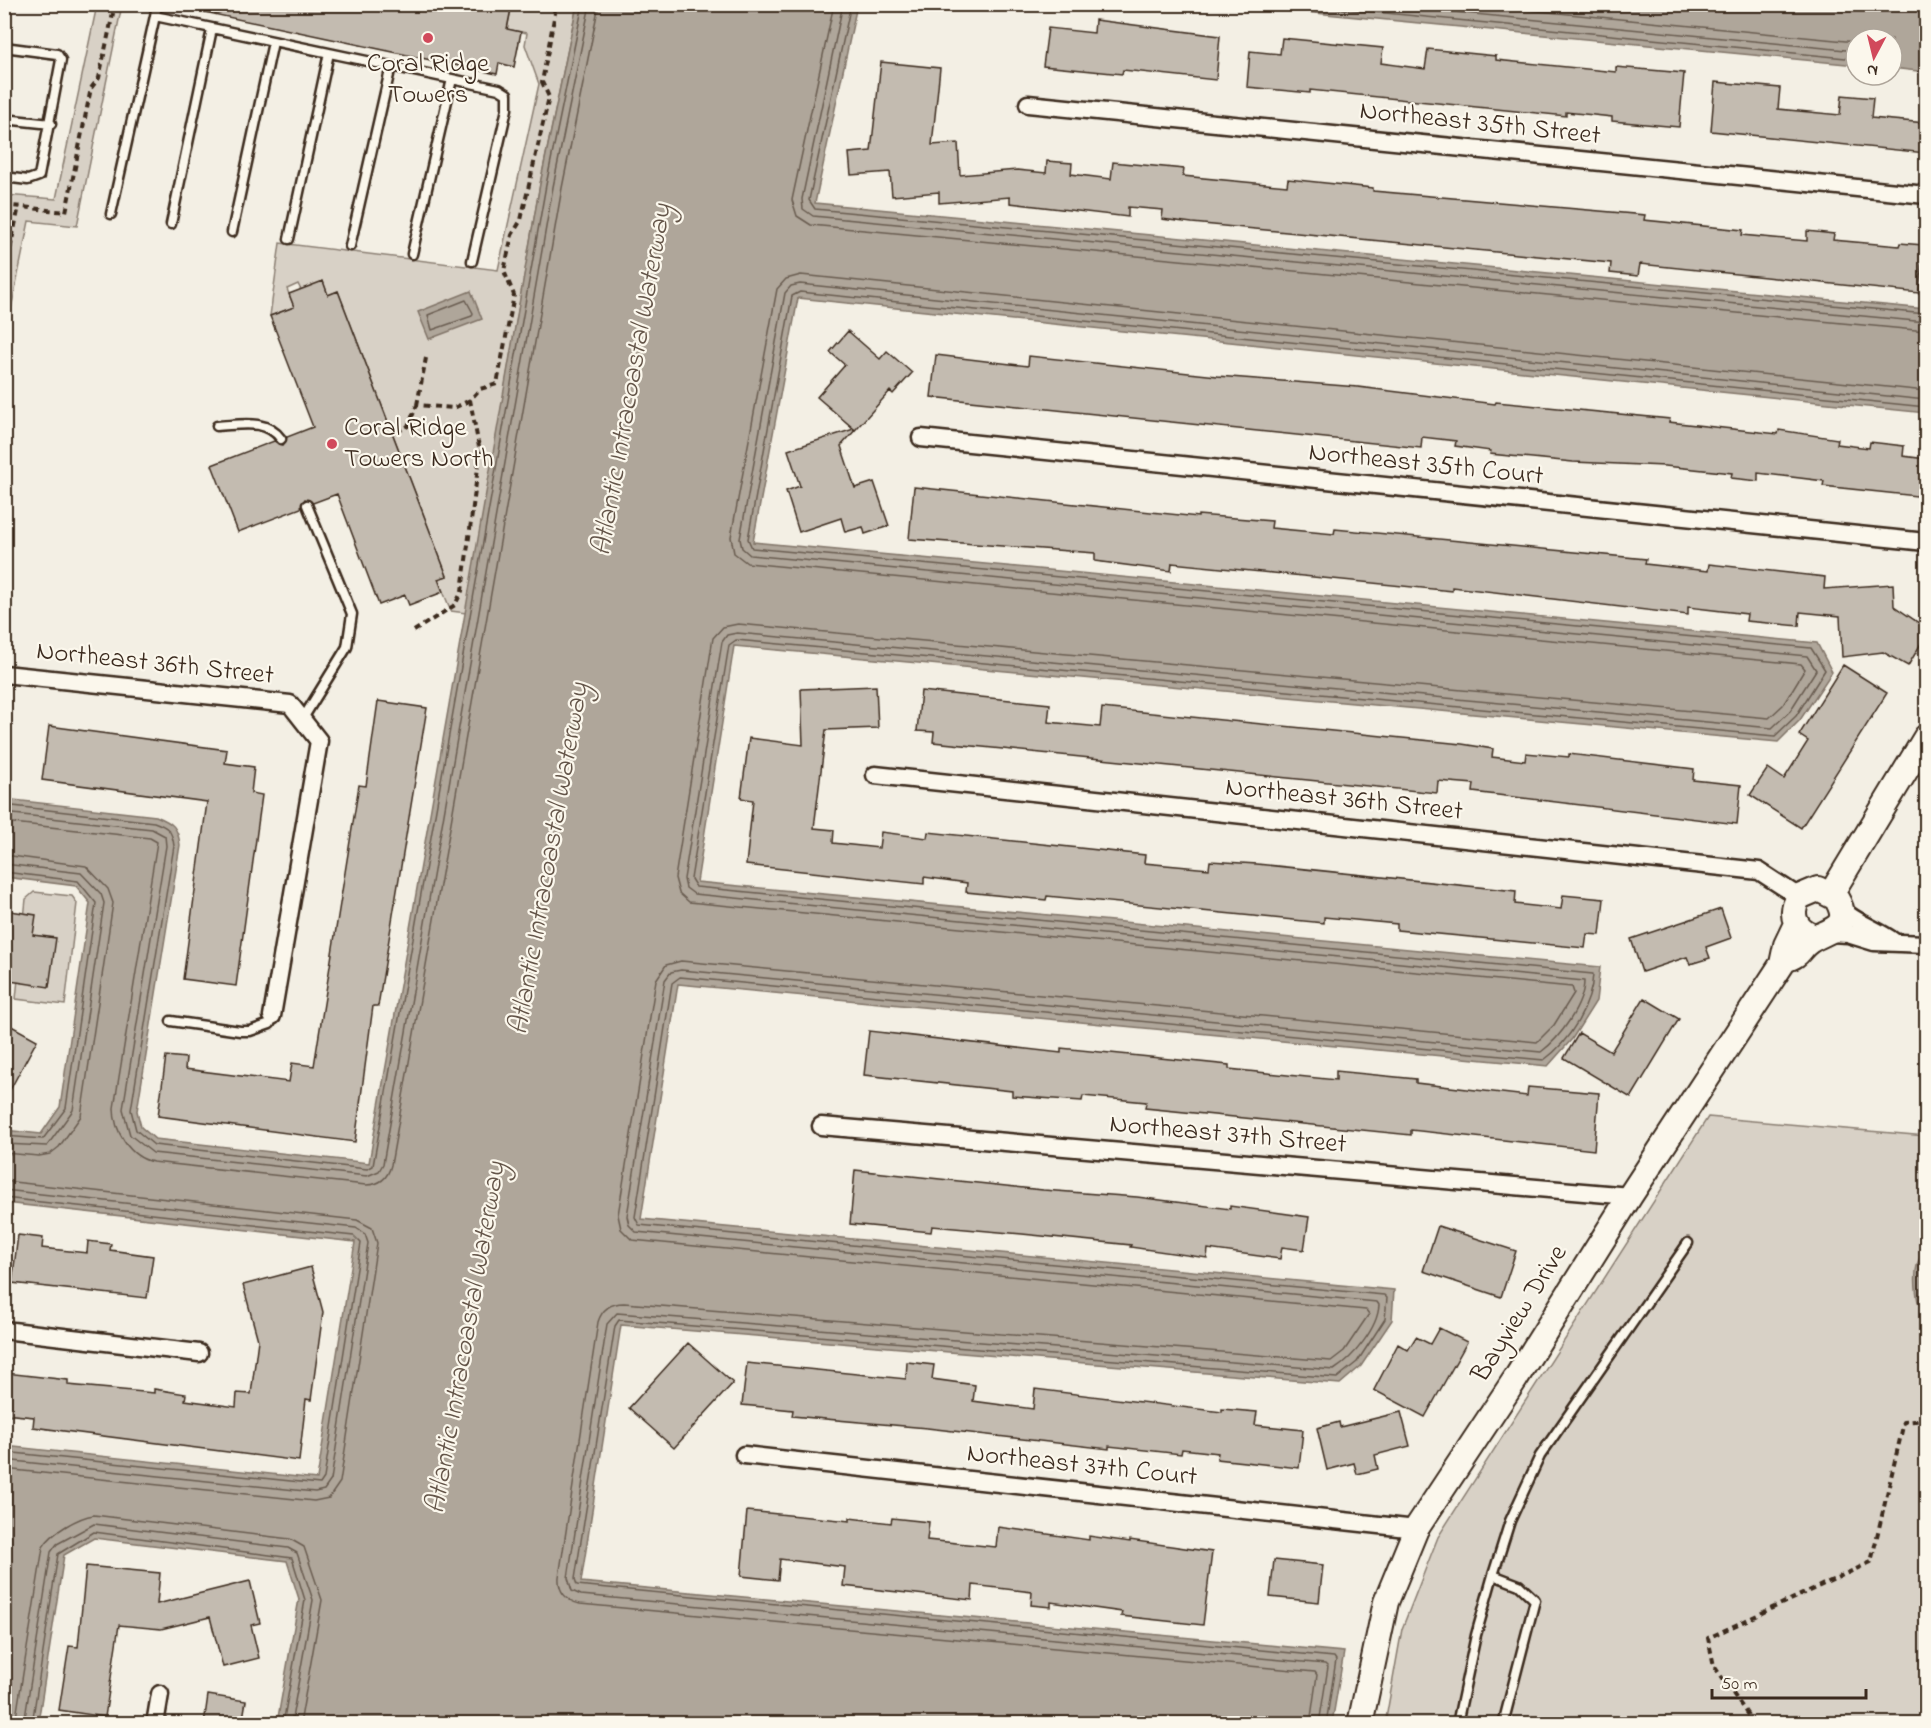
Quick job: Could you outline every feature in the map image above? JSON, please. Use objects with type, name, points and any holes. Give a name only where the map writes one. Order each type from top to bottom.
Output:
[{"type":"street","name":"Northeast 35th Street","points":[[1028,104],[1926,195]]},
{"type":"street","name":"Northeast 35th Court","points":[[921,438],[1926,542]]},
{"type":"street","name":"Northeast 36th Street","points":[[4,674],[290,704],[319,741],[272,1016]]},
{"type":"street","name":"Bayview Drive","points":[[1360,1724],[1386,1602],[1416,1529],[1516,1378],[1630,1196],[1784,960],[1786,945],[1814,931],[1839,923],[1836,902],[1926,737]]},
{"type":"street","name":"Northeast 36th Street","points":[[875,776],[1759,871],[1799,897]]},
{"type":"street","points":[[1799,897],[1811,890],[1836,902],[1853,920],[1876,929],[1893,941]]},
{"type":"street","name":"Bayview Drive","points":[[1799,897],[1794,910],[1814,931]]},
{"type":"street","points":[[1814,931],[1848,934],[1874,942],[1926,944]]},
{"type":"street","name":"Northeast 37th Street","points":[[821,1126],[1630,1196]]},
{"type":"street","points":[[4,1330],[199,1353]]},
{"type":"street","name":"Northeast 37th Court","points":[[744,1455],[1416,1529]]},
{"type":"street","points":[[155,1724],[160,1694]]},
{"type":"lane","points":[[111,214],[157,4]]},
{"type":"lane","points":[[154,16],[499,89],[507,94],[508,99],[472,261]]},
{"type":"lane","points":[[171,224],[212,28]]},
{"type":"lane","points":[[232,232],[273,42]]},
{"type":"lane","points":[[4,47],[57,54],[61,60],[51,124],[39,176],[28,180],[4,177]]},
{"type":"lane","points":[[289,239],[329,53]]},
{"type":"lane","points":[[350,246],[391,66]]},
{"type":"lane","points":[[412,254],[452,79]]},
{"type":"lane","points":[[4,119],[51,124]]},
{"type":"lane","points":[[217,426],[263,425],[274,430],[281,439]]},
{"type":"lane","points":[[302,720],[348,647],[352,614],[307,505]]},
{"type":"lane","points":[[171,1021],[250,1031],[270,1024],[272,1016]]},
{"type":"lane","points":[[1457,1724],[1476,1635],[1510,1521],[1540,1456],[1688,1243]]},
{"type":"lane","points":[[1494,1575],[1519,1585],[1535,1600],[1503,1724]]},
{"type":"path","points":[[4,204],[66,212],[91,88],[99,78],[115,4]]},
{"type":"path","points":[[417,405],[454,408],[470,400],[480,389],[497,384],[514,295],[504,271],[512,235],[521,220],[549,97],[542,82],[555,13],[552,4]]},
{"type":"path","points":[[4,279],[19,206]]},
{"type":"path","points":[[397,432],[408,426],[417,405],[426,358]]},
{"type":"path","points":[[414,631],[455,605],[462,591],[480,452],[470,400]]},
{"type":"path","points":[[1754,1724],[1714,1666],[1708,1638],[1871,1562],[1904,1422],[1926,1420]]},
{"type":"shaded area","points":[[97,5],[122,5],[77,226],[29,221],[5,338],[5,195],[56,199]]},
{"type":"shaded area","points":[[512,5],[577,5],[540,184],[466,613],[451,611],[438,579],[447,576],[338,291],[328,295],[323,282],[301,290],[298,284],[287,289],[294,307],[270,316],[280,243],[498,270],[539,84],[525,45],[527,33],[507,29]]},
{"type":"shaded area","points":[[34,892],[72,896],[77,903],[65,1005],[16,999],[26,899]]},
{"type":"shaded area","points":[[1708,1117],[1926,1136],[1926,1723],[1385,1724],[1402,1629],[1438,1537]]},
{"type":"water","name":"Atlantic Intracoastal Waterway","points":[[577,5],[857,5],[815,203],[1926,309],[1926,413],[798,298],[753,542],[1817,643],[1832,672],[1800,720],[1778,742],[734,646],[697,882],[1600,967],[1596,1001],[1572,1039],[1548,1066],[678,984],[641,1219],[1394,1290],[1392,1320],[1361,1366],[1340,1384],[621,1325],[581,1582],[1344,1652],[1332,1723],[277,1723],[299,1599],[287,1561],[94,1538],[64,1555],[38,1723],[5,1723],[5,1446],[317,1479],[355,1242],[5,1203],[5,1130],[41,1134],[60,1107],[90,903],[76,886],[5,877],[5,799],[156,816],[171,824],[178,834],[180,845],[137,1111],[141,1127],[155,1139],[369,1163],[540,184]]},
{"type":"water","points":[[1232,5],[1926,5],[1926,72],[1904,69],[1904,27],[1844,27],[1844,64]]},
{"type":"water","points":[[471,291],[482,319],[429,339],[418,312]]},
{"type":"water","points":[[1926,1251],[1926,1304],[1918,1302],[1916,1281],[1918,1261]]},
{"type":"building","name":"Coral Ridge Towers","points":[[205,4],[512,4],[507,29],[521,32],[514,67],[499,63],[497,74],[204,12]]},
{"type":"building","points":[[1095,20],[1220,36],[1216,80],[1123,70],[1122,74],[1043,66],[1048,28],[1094,33]]},
{"type":"building","points":[[1282,38],[1383,48],[1381,63],[1425,69],[1428,49],[1496,56],[1496,60],[1616,72],[1616,67],[1684,73],[1679,127],[1612,121],[1612,117],[1566,112],[1566,116],[1310,90],[1310,93],[1247,87],[1250,51],[1280,54]]},
{"type":"building","points":[[881,62],[940,68],[932,145],[958,143],[960,175],[1017,170],[1046,173],[1047,161],[1072,163],[1071,174],[1111,179],[1113,162],[1184,169],[1183,176],[1287,186],[1288,179],[1373,188],[1373,191],[1645,215],[1644,220],[1743,230],[1742,235],[1807,241],[1807,231],[1834,234],[1833,240],[1899,246],[1900,243],[1923,245],[1919,293],[1640,264],[1638,276],[1610,273],[1611,263],[1192,223],[1162,219],[1163,210],[1128,207],[1128,217],[1010,203],[1010,197],[939,203],[939,192],[892,196],[890,172],[851,175],[849,153],[871,151]]},
{"type":"building","points":[[1715,82],[1780,88],[1778,109],[1840,115],[1842,95],[1873,98],[1871,118],[1926,123],[1926,153],[1711,131]]},
{"type":"building","name":"Coral Ridge Towers North","points":[[323,281],[328,295],[338,291],[447,576],[438,579],[443,592],[409,605],[405,595],[379,605],[337,494],[313,503],[305,499],[301,508],[238,532],[212,465],[274,441],[283,445],[287,437],[313,427],[270,316],[294,307],[289,294]]},
{"type":"building","points":[[848,331],[880,359],[887,351],[912,373],[893,394],[890,391],[841,446],[855,488],[874,482],[889,526],[865,534],[863,527],[845,532],[841,518],[799,532],[786,491],[800,486],[788,450],[854,429],[817,397],[845,365],[830,352]]},
{"type":"building","points":[[936,355],[1028,366],[1029,356],[1217,376],[1358,387],[1495,404],[1496,402],[1670,419],[1669,422],[1778,434],[1779,430],[1838,439],[1837,444],[1869,448],[1870,442],[1904,446],[1903,456],[1926,459],[1926,497],[1823,486],[1824,481],[1758,473],[1758,481],[1731,478],[1732,473],[1665,466],[1573,462],[1490,454],[1491,451],[1455,446],[1456,441],[1422,437],[1421,448],[931,397]]},
{"type":"building","points":[[914,487],[1198,517],[1198,515],[1272,521],[1271,528],[1334,534],[1335,529],[1646,559],[1645,564],[1708,571],[1709,564],[1825,577],[1824,589],[1893,584],[1894,606],[1926,628],[1926,635],[1908,666],[1883,652],[1842,657],[1840,616],[1800,612],[1799,626],[1746,621],[1747,614],[1688,607],[1688,615],[1452,587],[1452,591],[1172,563],[1171,571],[1095,561],[1095,553],[909,539]]},
{"type":"building","points":[[1843,665],[1887,693],[1801,828],[1750,795],[1768,768],[1784,779],[1808,741],[1799,735]]},
{"type":"building","points":[[876,686],[878,728],[826,730],[814,828],[834,830],[833,843],[879,848],[881,832],[927,838],[928,832],[1145,855],[1144,863],[1209,869],[1210,861],[1257,864],[1516,891],[1515,904],[1561,909],[1563,895],[1604,899],[1600,935],[1587,934],[1585,948],[1397,930],[1397,924],[1324,917],[1324,923],[1047,896],[1046,900],[966,892],[967,883],[924,877],[924,884],[746,865],[753,800],[741,798],[749,738],[803,745],[801,689]]},
{"type":"building","points":[[921,691],[1050,704],[1048,722],[1100,727],[1102,708],[1462,744],[1493,749],[1492,757],[1525,761],[1526,753],[1569,757],[1569,754],[1694,769],[1693,780],[1741,785],[1737,824],[1473,792],[1474,784],[1438,781],[1437,793],[933,742],[934,732],[917,731]]},
{"type":"building","points":[[378,701],[427,708],[378,1006],[373,1006],[355,1142],[158,1116],[166,1056],[186,1058],[185,1069],[289,1082],[292,1063],[314,1066],[359,785],[366,786]]},
{"type":"building","points":[[49,726],[227,750],[225,763],[254,767],[251,793],[262,795],[236,986],[183,979],[207,802],[42,780]]},
{"type":"building","points":[[1721,909],[1731,938],[1706,947],[1710,958],[1690,964],[1687,957],[1642,972],[1631,939]]},
{"type":"building","points":[[4,910],[36,915],[33,935],[56,938],[49,987],[4,980]]},
{"type":"building","points":[[1644,998],[1679,1019],[1631,1098],[1564,1058],[1579,1033],[1611,1052]]},
{"type":"building","points":[[4,1022],[37,1040],[4,1101]]},
{"type":"building","points":[[869,1031],[1061,1053],[1061,1048],[1229,1065],[1229,1069],[1336,1080],[1336,1071],[1416,1079],[1416,1083],[1527,1096],[1528,1087],[1599,1093],[1594,1150],[1411,1130],[1411,1135],[1145,1108],[1146,1102],[1083,1096],[1082,1101],[1012,1096],[1012,1091],[864,1075]]},
{"type":"building","points":[[855,1170],[1043,1190],[1137,1197],[1230,1209],[1230,1206],[1309,1217],[1304,1250],[1282,1247],[1280,1259],[1208,1249],[1207,1258],[1130,1247],[1131,1245],[1022,1234],[932,1226],[931,1232],[850,1224]]},
{"type":"building","points":[[1438,1226],[1516,1251],[1501,1297],[1423,1271]]},
{"type":"building","points":[[18,1235],[43,1238],[42,1248],[87,1253],[88,1241],[111,1244],[110,1250],[153,1256],[147,1298],[12,1283]]},
{"type":"building","points":[[311,1267],[323,1312],[311,1400],[306,1399],[299,1461],[33,1427],[34,1417],[4,1414],[6,1373],[68,1380],[68,1385],[154,1393],[154,1389],[186,1394],[185,1400],[236,1407],[237,1393],[251,1394],[258,1340],[243,1285]]},
{"type":"building","points":[[1439,1328],[1467,1342],[1425,1417],[1374,1390],[1398,1344],[1408,1350],[1416,1337],[1430,1344]]},
{"type":"building","points":[[688,1343],[733,1383],[674,1448],[629,1408]]},
{"type":"building","points":[[907,1362],[934,1365],[932,1379],[975,1385],[973,1401],[1033,1409],[1035,1389],[1222,1412],[1222,1409],[1257,1412],[1255,1425],[1303,1430],[1299,1468],[1217,1459],[1218,1453],[1182,1449],[1181,1454],[1109,1446],[1109,1449],[927,1428],[792,1416],[793,1410],[742,1405],[747,1363],[906,1379]]},
{"type":"building","points":[[1401,1412],[1410,1446],[1375,1455],[1378,1469],[1357,1474],[1354,1463],[1327,1470],[1317,1428],[1339,1422],[1340,1427]]},
{"type":"building","points":[[747,1511],[850,1521],[850,1518],[891,1523],[892,1518],[929,1522],[927,1540],[996,1547],[998,1527],[1089,1540],[1089,1536],[1130,1542],[1130,1540],[1212,1552],[1203,1625],[1121,1616],[1122,1612],[1051,1602],[1051,1607],[1031,1605],[1032,1592],[973,1585],[972,1600],[843,1586],[845,1567],[780,1559],[778,1580],[741,1576]]},
{"type":"building","points":[[1274,1560],[1323,1565],[1319,1602],[1270,1597]]},
{"type":"building","points":[[86,1566],[160,1573],[157,1604],[250,1581],[260,1623],[251,1625],[259,1658],[223,1667],[210,1617],[161,1629],[119,1625],[105,1717],[59,1710],[69,1646],[78,1647]]},
{"type":"building","points":[[208,1695],[246,1701],[242,1724],[204,1724]]},
{"type":"place","name":"Coral Ridge Towers","points":[[428,38]]},
{"type":"place","name":"Coral Ridge Towers North","points":[[332,444]]}]
